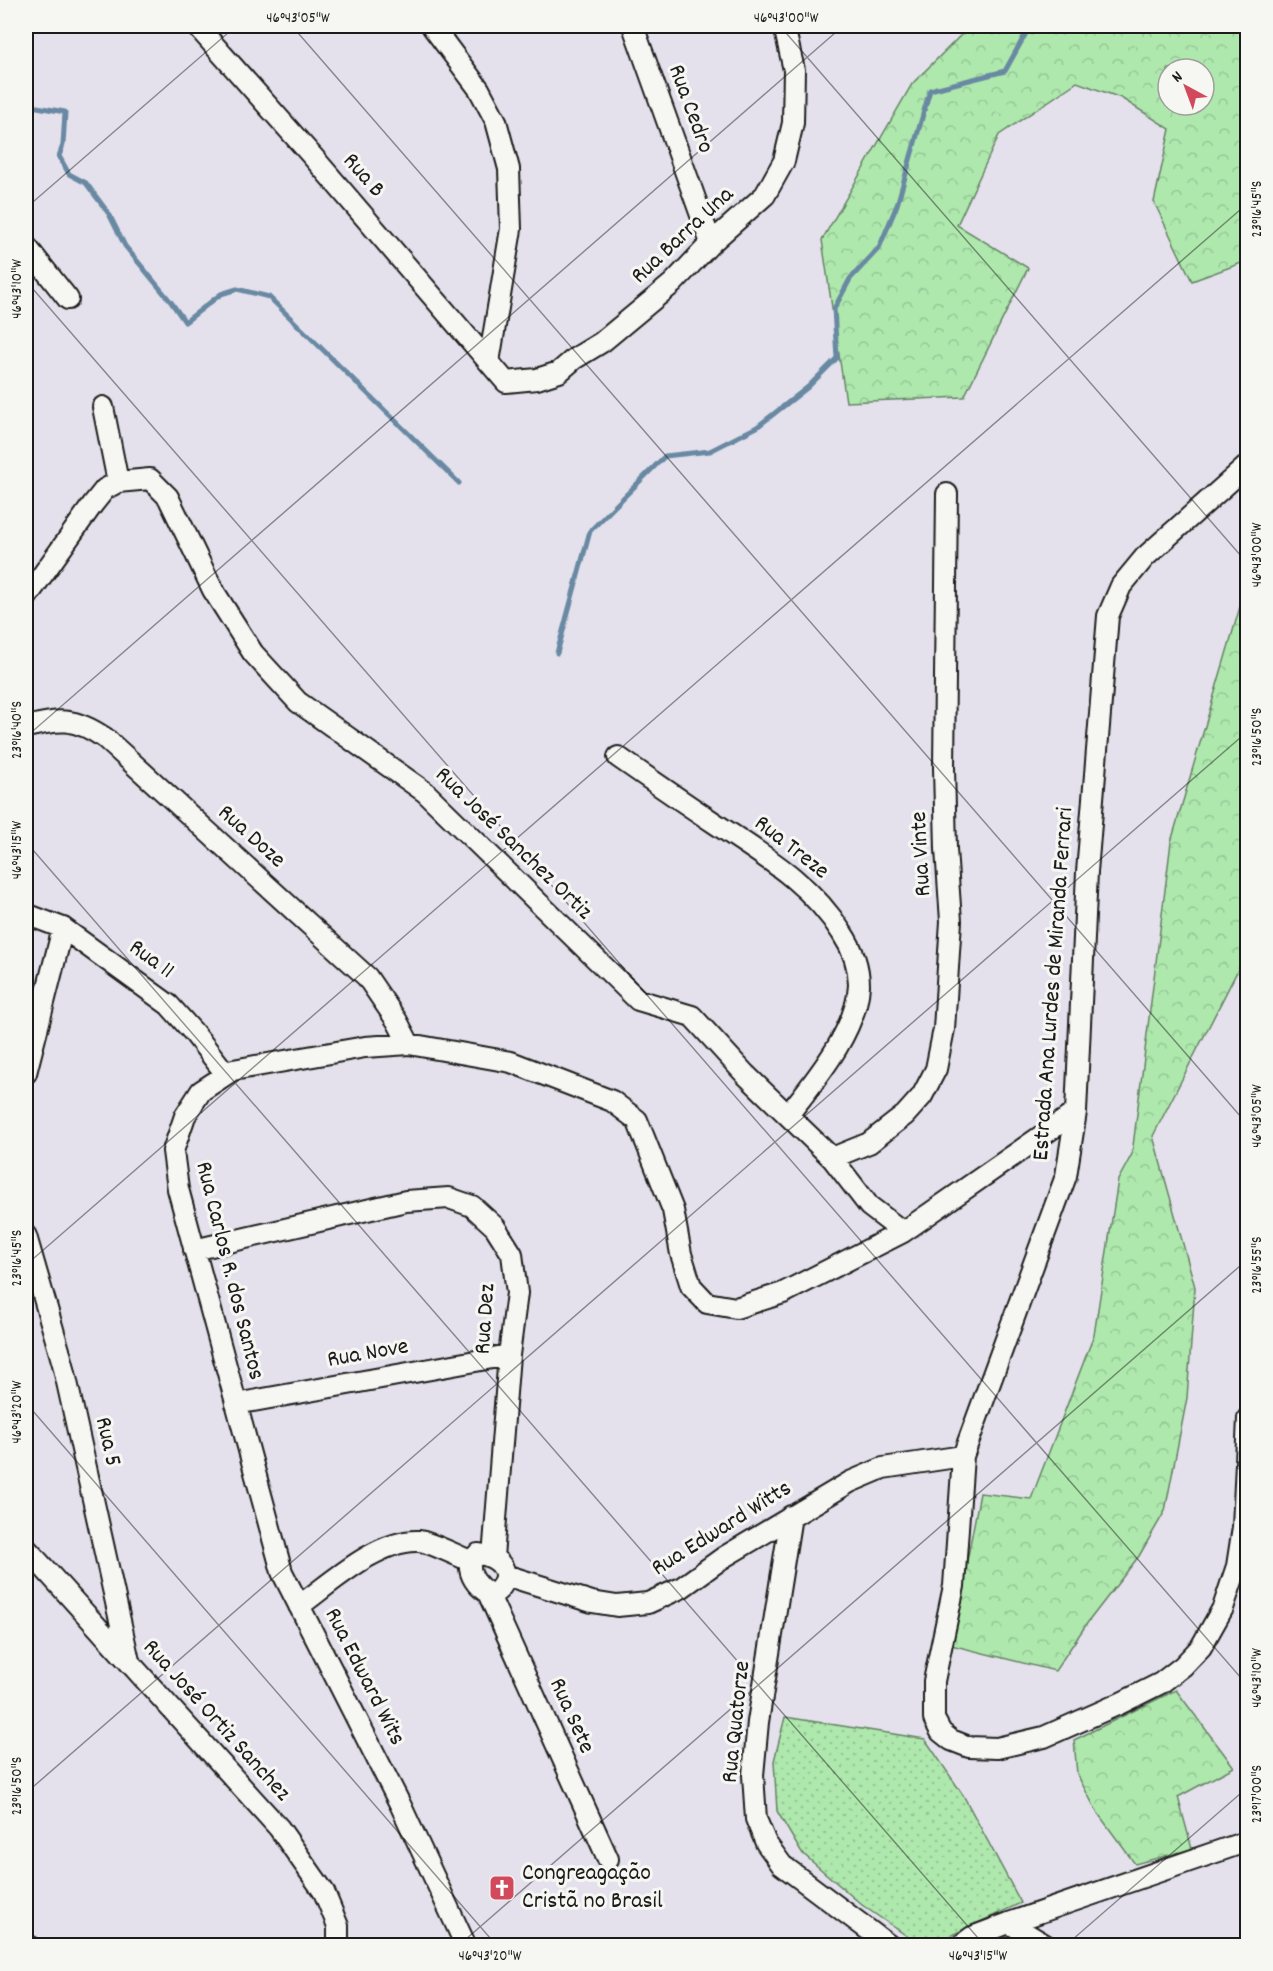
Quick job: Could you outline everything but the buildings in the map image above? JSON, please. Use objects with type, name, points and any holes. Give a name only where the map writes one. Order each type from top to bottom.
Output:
[{"type":"street","name":"Rua B","points":[[197,26],[489,362]]},
{"type":"street","name":"Rua Cedro","points":[[633,26],[711,243]]},
{"type":"street","name":"Rua Barra Una","points":[[489,362],[506,382],[537,379],[559,372],[574,359],[602,342],[673,283],[711,243],[765,195],[784,161],[793,123],[795,70],[784,26]]},
{"type":"street","points":[[437,28],[479,89],[496,121],[509,169],[511,229],[489,362]]},
{"type":"street","points":[[26,246],[68,300]]},
{"type":"street","points":[[26,598],[93,504],[105,489],[118,482],[103,407]]},
{"type":"street","name":"Estrada Ana Lurdes de Miranda Ferrari","points":[[1248,465],[1145,557],[1121,586],[1108,616],[1087,872],[1076,1112],[1066,1176],[963,1456],[954,1586],[934,1681],[934,1719],[941,1732],[951,1740],[969,1748],[998,1748],[1044,1737],[1161,1683],[1183,1666],[1201,1647],[1223,1608],[1237,1566],[1243,1527],[1248,1418]]},
{"type":"street","name":"Rua José Sanchez Ortiz","points":[[118,482],[150,479],[168,497],[213,590],[254,653],[298,702],[425,792],[638,1000],[692,1016],[745,1074],[832,1158],[869,1206],[903,1232]]},
{"type":"street","name":"Rua Vinte","points":[[832,1158],[869,1143],[905,1115],[922,1096],[936,1069],[944,1029],[951,921],[944,768],[947,494]]},
{"type":"street","name":"Rua Doze","points":[[26,727],[46,722],[68,721],[87,726],[105,738],[367,977],[410,1044]]},
{"type":"street","name":"Rua Treze","points":[[618,758],[794,877],[829,912],[848,942],[856,961],[859,984],[854,1008],[835,1053],[788,1115]]},
{"type":"street","name":"Rua 11","points":[[26,914],[63,928],[169,1005],[226,1074]]},
{"type":"street","points":[[26,1073],[63,928]]},
{"type":"street","name":"Rua Carlos R. dos Santos","points":[[299,1606],[282,1572],[178,1189],[173,1151],[185,1116],[201,1091],[226,1074],[233,1070],[354,1049],[410,1044],[511,1062],[612,1101],[637,1120],[673,1210],[681,1254],[691,1286],[706,1303],[736,1308],[783,1293],[903,1232],[1076,1112]]},
{"type":"street","name":"Rua Dez","points":[[194,1250],[406,1201],[449,1198],[472,1206],[495,1227],[512,1254],[517,1293],[509,1355],[494,1557]]},
{"type":"street","name":"Rua 5","points":[[26,1236],[63,1364],[130,1662]]},
{"type":"street","name":"Rua Nove","points":[[236,1404],[509,1355]]},
{"type":"street","name":"Rua Edward Witts","points":[[505,1575],[592,1602],[617,1606],[648,1603],[681,1588],[724,1557],[850,1482],[883,1468],[963,1456]]},
{"type":"street","name":"Rua Quatorze","points":[[791,1516],[758,1722],[753,1775],[756,1819],[766,1843],[782,1865],[890,1946]]},
{"type":"street","name":"Rua Edward Wits","points":[[466,1946],[400,1804],[299,1606],[359,1563],[389,1546],[420,1541],[470,1561]]},
{"type":"street","name":"Rua José Ortiz Sanchez","points":[[26,1548],[279,1828],[324,1892],[338,1926],[338,1946]]},
{"type":"street","points":[[478,1554],[494,1557],[503,1567],[504,1581],[495,1593],[488,1593],[476,1583],[471,1574],[470,1561],[478,1554]]},
{"type":"street","name":"Rua Sete","points":[[488,1593],[608,1859]]},
{"type":"street","points":[[960,1946],[972,1937],[1009,1923],[1248,1841]]},
{"type":"street","points":[[1009,1923],[1047,1946]]},
{"type":"green space","points":[[970,26],[1247,26],[1247,261],[1192,281],[1154,202],[1170,129],[1121,98],[1077,82],[999,135],[957,225],[1028,268],[964,397],[846,402],[822,240],[912,84]]},
{"type":"green space","points":[[1247,583],[1247,952],[1153,1136],[1195,1287],[1187,1398],[1165,1511],[1139,1556],[1088,1622],[1055,1671],[951,1645],[980,1493],[1031,1499],[1094,1335],[1118,1180],[1132,1154],[1171,842]]},
{"type":"green space","points":[[1176,1690],[1234,1767],[1178,1797],[1192,1849],[1135,1864],[1097,1812],[1077,1774],[1074,1740]]},
{"type":"green space","points":[[785,1717],[925,1739],[963,1795],[1021,1903],[928,1946],[920,1945],[862,1905],[801,1852],[777,1811],[774,1761]]},
{"type":"waterway","points":[[557,653],[590,531],[665,456],[710,451],[757,427],[808,387],[837,358],[834,309],[850,279],[879,248],[897,205],[930,90],[1005,71],[1030,26]]},
{"type":"waterway","points":[[26,105],[65,112],[63,145],[59,156],[69,174],[86,183],[109,214],[125,246],[185,322],[221,294],[237,289],[269,297],[459,483]]},
{"type":"place","name":"Congreagação Cristã no Brasil","points":[[502,1888]]}]
